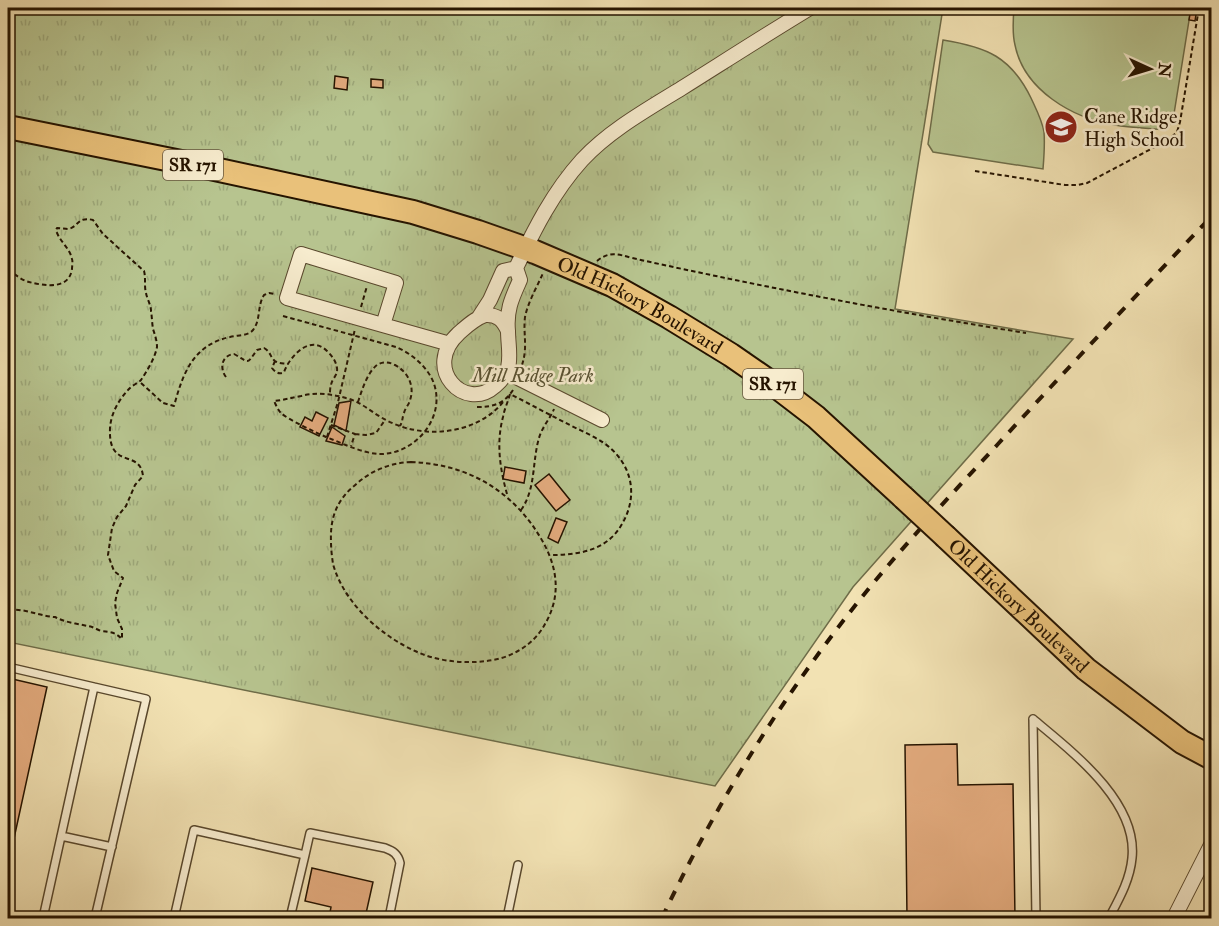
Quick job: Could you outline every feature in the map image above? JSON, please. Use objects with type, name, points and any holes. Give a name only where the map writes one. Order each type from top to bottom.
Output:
[{"type":"main road","name":"Old Hickory Boulevard","points":[[8,127],[401,210],[478,231],[520,258],[583,272],[612,285],[696,333],[756,372],[816,417],[1086,669],[1182,742],[1212,758]]},
{"type":"street","points":[[508,331],[497,317],[489,315],[473,320],[455,337],[445,353],[445,372],[449,380],[463,392],[480,394],[490,391],[501,381],[509,358],[508,331],[507,318],[509,305],[519,279],[520,258],[556,192],[583,159],[641,113],[810,8]]},
{"type":"street","points":[[383,325],[396,283],[301,254],[287,298],[450,344]]},
{"type":"street","points":[[479,317],[490,300],[503,271],[520,258]]},
{"type":"street","points":[[506,372],[602,420]]},
{"type":"street","points":[[1174,918],[1212,843]]},
{"type":"lane","points":[[8,667],[146,699],[95,918]]},
{"type":"lane","points":[[43,918],[94,687]]},
{"type":"lane","points":[[1036,918],[1033,719],[1097,776],[1108,789],[1124,816],[1131,837],[1132,856],[1124,889],[1109,918]]},
{"type":"lane","points":[[174,918],[194,830],[305,855]]},
{"type":"lane","points":[[290,918],[310,833],[385,848],[398,855],[400,862],[389,918]]},
{"type":"lane","points":[[60,836],[112,847]]},
{"type":"lane","points":[[507,918],[519,866]]},
{"type":"path","points":[[975,171],[1078,185],[1094,180],[1171,138],[1177,132],[1180,122],[1198,8]]},
{"type":"path","points":[[8,270],[28,282],[48,285],[62,284],[69,279],[73,261],[69,250],[57,236],[56,230],[57,228],[70,228],[83,219],[93,220],[103,234],[142,269],[157,340],[154,358],[140,382],[132,387],[118,403],[111,421],[112,448],[122,458],[136,462],[143,476],[138,480],[126,506],[114,523],[108,551],[108,559],[114,571],[123,578],[115,603],[117,618],[122,629],[122,639],[117,634],[73,624],[55,616],[48,617],[32,612],[8,610]]},
{"type":"path","points":[[583,272],[601,257],[616,253],[816,297],[1026,333]]},
{"type":"path","points":[[327,437],[368,284]]},
{"type":"path","points":[[140,382],[164,403],[174,406],[191,361],[219,340],[249,334],[258,323],[259,306],[264,295],[274,294],[287,298]]},
{"type":"path","points":[[283,316],[407,352],[431,377],[435,389],[436,401],[430,423],[424,432],[409,446],[390,453],[373,453],[318,434],[281,413],[273,401],[330,394],[358,402],[385,420],[424,432],[447,432],[484,419],[504,401]]},
{"type":"path","points":[[275,361],[272,368],[274,371],[284,372],[296,352],[302,348],[315,345],[324,348],[337,367],[330,394]]},
{"type":"path","points":[[226,377],[223,373],[223,363],[225,357],[230,354],[248,361],[257,350],[264,348],[275,361],[288,364]]},
{"type":"path","points":[[358,402],[372,370],[384,362],[394,365],[407,375],[412,390],[400,426]]},
{"type":"path","points":[[507,496],[500,463],[499,444],[503,416],[510,394],[596,438],[613,450],[628,470],[631,492],[627,514],[617,532],[607,542],[585,552],[571,555],[549,555]]},
{"type":"path","points":[[521,510],[530,492],[540,434],[559,398]]},
{"type":"path","points":[[331,425],[355,434],[366,435],[376,433],[385,420]]},
{"type":"path","points":[[351,446],[355,434]]},
{"type":"path","points":[[430,462],[466,473],[507,496],[521,510],[537,531],[549,555],[557,582],[552,611],[543,629],[531,642],[513,654],[487,661],[450,660],[415,651],[381,630],[363,614],[341,583],[333,564],[331,523],[337,505],[363,477],[395,464],[430,462]]},
{"type":"green space","name":"Mill Ridge Park","points":[[8,8],[943,8],[895,309],[1073,339],[853,587],[715,786],[8,642]]},
{"type":"green space","points":[[1014,8],[1191,8],[1173,120],[1166,130],[1121,126],[1099,121],[1082,116],[1052,99],[1028,76],[1020,61],[1013,36]]},
{"type":"green space","points":[[943,40],[972,46],[996,56],[1015,73],[1031,98],[1042,123],[1044,132],[1043,169],[933,152],[928,144]]},
{"type":"building","points":[[1191,8],[1197,8],[1195,21],[1189,20]]},
{"type":"building","points":[[335,76],[348,78],[347,90],[334,88]]},
{"type":"building","points":[[371,79],[383,80],[383,88],[371,87]]},
{"type":"building","points":[[351,401],[346,431],[334,425],[339,403]]},
{"type":"building","points":[[316,412],[328,418],[319,436],[300,427],[305,417],[312,421]]},
{"type":"building","points":[[332,427],[345,436],[342,445],[326,441]]},
{"type":"building","points":[[505,467],[526,471],[524,483],[503,479]]},
{"type":"building","points":[[549,474],[570,500],[556,511],[535,485]]},
{"type":"building","points":[[556,518],[567,522],[558,543],[548,538]]},
{"type":"building","points":[[8,678],[47,687],[8,866]]},
{"type":"building","points":[[957,744],[958,785],[1013,784],[1015,918],[907,918],[905,745]]},
{"type":"building","points":[[312,868],[373,882],[365,918],[329,918],[331,907],[305,901]]},
{"type":"railway","points":[[662,918],[703,836],[749,757],[799,681],[854,607],[943,504],[1212,216]]},
{"type":"place","name":"Cane Ridge High School","points":[[1061,127]]}]
